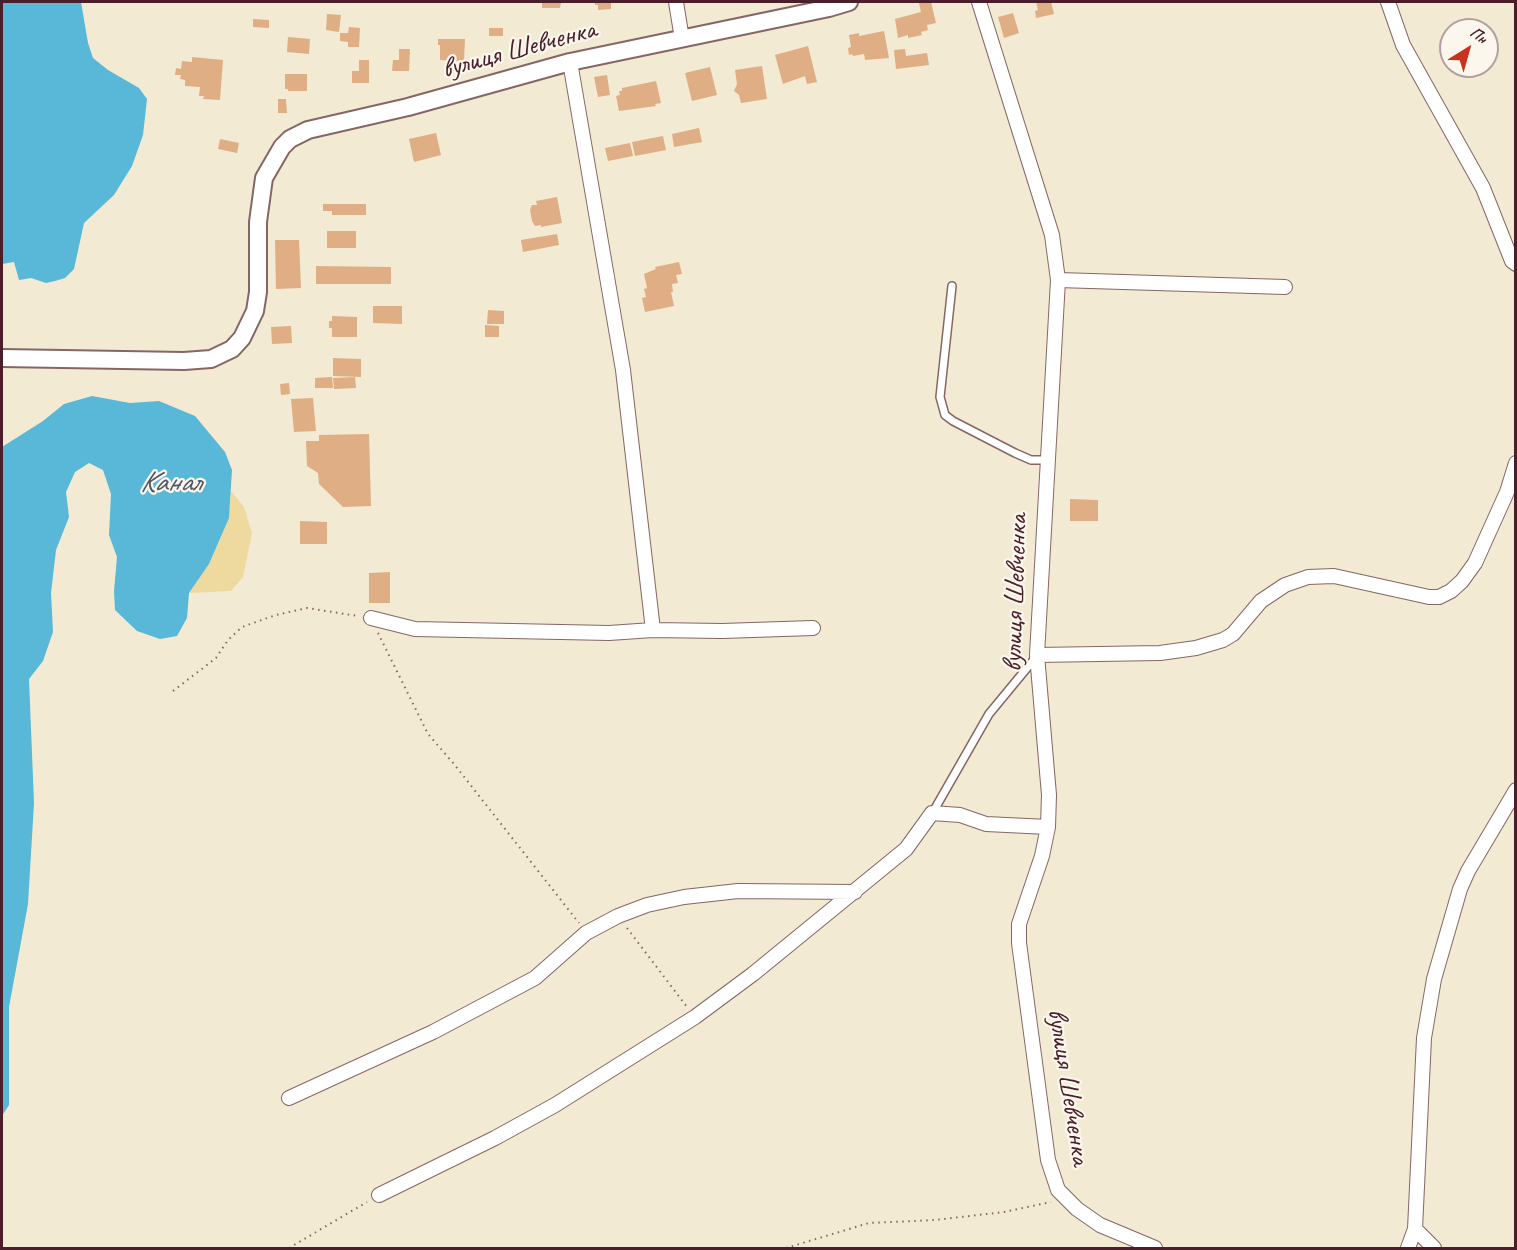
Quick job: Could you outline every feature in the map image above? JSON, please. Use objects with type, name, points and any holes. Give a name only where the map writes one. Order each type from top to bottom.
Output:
[{"type":"street","points":[[676,2],[682,39]]},
{"type":"street","name":"вулиця Шевченка","points":[[2,358],[184,361],[211,358],[232,349],[248,327],[255,311],[258,292],[258,222],[264,178],[282,147],[290,139],[308,130],[408,108],[570,62],[849,2]]},
{"type":"street","name":"вулиця Шевченка","points":[[979,2],[1052,235],[1058,280],[1037,655],[1049,795],[1048,827],[1042,856],[1019,924],[1019,943],[1048,1160],[1058,1190]]},
{"type":"street","points":[[1388,2],[1402,45],[1482,188],[1515,264]]},
{"type":"street","points":[[570,62],[623,370],[653,630]]},
{"type":"street","points":[[1058,280],[1285,287]]},
{"type":"street","points":[[1037,655],[1160,653],[1196,648],[1223,640],[1233,634],[1261,601],[1285,585],[1308,577],[1334,576],[1429,597],[1439,597],[1451,591],[1462,581],[1475,563],[1507,492],[1515,463]]},
{"type":"street","points":[[371,618],[415,629],[609,633],[653,630],[722,631],[813,628]]},
{"type":"street","points":[[1408,1248],[1415,1229],[1424,1038],[1434,979],[1460,889],[1515,790]]},
{"type":"street","points":[[379,1195],[555,1105],[695,1017],[753,974],[906,849],[932,813],[960,815],[986,824],[1048,827]]},
{"type":"street","points":[[289,1098],[433,1032],[536,978],[586,933],[618,916],[647,905],[684,897],[738,891],[855,892]]},
{"type":"street","points":[[1058,1190],[1077,1209],[1100,1225],[1155,1248]]},
{"type":"street","points":[[1415,1229],[1434,1248]]},
{"type":"lane","points":[[952,286],[940,397],[945,415],[1015,453],[1031,460],[1047,460]]},
{"type":"lane","points":[[932,813],[989,714],[1037,655]]},
{"type":"path","points":[[173,691],[216,658],[228,640],[242,627],[276,615],[307,608],[371,618],[428,734],[586,933]]},
{"type":"path","points":[[618,916],[695,1017]]},
{"type":"path","points":[[786,1248],[869,1223],[935,1220],[1004,1212],[1050,1202],[1058,1190]]},
{"type":"path","points":[[289,1248],[379,1195]]},
{"type":"sand","points":[[231,491],[244,507],[252,533],[243,577],[231,591],[189,593],[209,564],[229,518]]},
{"type":"water","points":[[2,2],[81,2],[93,58],[108,70],[139,88],[147,99],[143,135],[132,166],[114,195],[84,223],[74,269],[65,278],[46,283],[31,278],[19,280],[14,262],[2,264]]},
{"type":"water","name":"Канал","points":[[92,396],[130,403],[159,401],[195,416],[225,452],[232,470],[229,518],[209,564],[189,593],[187,618],[177,636],[160,639],[137,631],[115,610],[117,557],[109,535],[111,494],[103,470],[89,463],[75,472],[66,492],[69,517],[56,550],[51,593],[53,632],[43,661],[29,679],[34,803],[28,904],[9,1007],[9,1105],[2,1116],[2,447],[43,421],[64,404]]},
{"type":"building","points":[[542,2],[561,2],[560,8],[542,8]]},
{"type":"building","points":[[595,2],[611,2],[611,9],[598,10]]},
{"type":"building","points":[[931,2],[936,23],[927,25],[928,30],[921,32],[922,35],[898,38],[895,19],[921,12],[919,3]]},
{"type":"building","points":[[1036,2],[1051,2],[1054,14],[1036,18],[1035,11],[1038,10]]},
{"type":"building","points":[[1013,13],[1019,33],[1004,38],[998,17]]},
{"type":"building","points":[[327,14],[341,15],[339,32],[326,30]]},
{"type":"building","points":[[253,19],[269,20],[269,28],[253,27]]},
{"type":"building","points":[[349,27],[360,28],[359,47],[348,47],[348,42],[340,41],[340,33],[348,33]]},
{"type":"building","points":[[489,28],[503,28],[503,36],[489,36]]},
{"type":"building","points":[[884,31],[889,58],[865,60],[864,54],[849,55],[848,48],[851,47],[849,35],[859,33],[859,36]]},
{"type":"building","points":[[288,37],[310,39],[309,54],[287,52]]},
{"type":"building","points":[[438,39],[465,39],[464,61],[440,60]]},
{"type":"building","points":[[808,46],[817,82],[807,84],[805,76],[783,84],[775,55]]},
{"type":"building","points":[[399,49],[410,49],[409,71],[392,71],[393,60],[399,60]]},
{"type":"building","points":[[905,49],[906,56],[927,53],[929,65],[896,69],[894,50]]},
{"type":"building","points":[[192,57],[223,60],[220,100],[203,99],[204,96],[199,96],[200,87],[185,86],[185,80],[180,79],[181,75],[175,75],[176,68],[181,69],[182,61],[192,62]]},
{"type":"building","points":[[359,60],[369,60],[369,83],[352,83],[352,71],[359,71]]},
{"type":"building","points":[[762,66],[767,99],[741,103],[739,95],[734,91],[737,84],[735,70]]},
{"type":"building","points":[[710,67],[717,95],[692,101],[685,73]]},
{"type":"building","points":[[285,74],[307,74],[307,91],[285,89]]},
{"type":"building","points":[[607,75],[610,95],[598,97],[594,77]]},
{"type":"building","points":[[656,81],[661,103],[655,104],[656,106],[619,111],[616,96],[620,95],[619,91],[622,91],[622,88]]},
{"type":"building","points":[[278,99],[286,99],[287,113],[278,113]]},
{"type":"building","points":[[699,128],[702,142],[674,147],[672,134]]},
{"type":"building","points":[[436,133],[441,155],[414,162],[409,139]]},
{"type":"building","points":[[663,136],[666,150],[635,156],[632,142]]},
{"type":"building","points":[[220,139],[239,143],[237,153],[218,149]]},
{"type":"building","points":[[630,143],[633,156],[608,161],[605,148]]},
{"type":"building","points":[[557,197],[562,223],[535,226],[530,210],[532,205],[537,205],[536,201]]},
{"type":"building","points":[[323,204],[366,204],[366,215],[332,215],[332,211],[323,211]]},
{"type":"building","points":[[327,231],[356,231],[356,248],[327,248]]},
{"type":"building","points":[[557,234],[559,245],[523,252],[521,240]]},
{"type":"building","points":[[275,240],[299,240],[301,288],[276,289]]},
{"type":"building","points":[[679,262],[682,274],[676,275],[678,283],[672,284],[673,292],[671,292],[674,306],[645,312],[642,298],[646,297],[644,289],[647,288],[644,274],[656,269],[655,267]]},
{"type":"building","points":[[316,266],[391,267],[391,284],[316,284]]},
{"type":"building","points":[[373,306],[402,306],[402,324],[373,323]]},
{"type":"building","points":[[488,310],[504,311],[504,324],[487,324]]},
{"type":"building","points":[[332,316],[357,317],[357,337],[332,337],[329,321],[332,321]]},
{"type":"building","points":[[485,325],[499,326],[499,337],[485,337]]},
{"type":"building","points":[[291,326],[292,343],[272,344],[271,327]]},
{"type":"building","points":[[333,358],[361,359],[361,377],[333,376]]},
{"type":"building","points":[[332,377],[333,388],[315,388],[315,378]]},
{"type":"building","points":[[355,377],[356,388],[334,389],[333,378]]},
{"type":"building","points":[[289,383],[290,394],[281,395],[280,384]]},
{"type":"building","points":[[313,398],[316,431],[294,432],[291,399]]},
{"type":"building","points":[[369,434],[371,506],[343,507],[319,484],[318,473],[307,466],[306,441],[319,441],[319,435]]},
{"type":"building","points":[[1070,499],[1098,500],[1098,521],[1070,521]]},
{"type":"building","points":[[300,521],[327,522],[327,544],[300,544]]},
{"type":"building","points":[[390,572],[390,603],[369,603],[369,573]]}]
